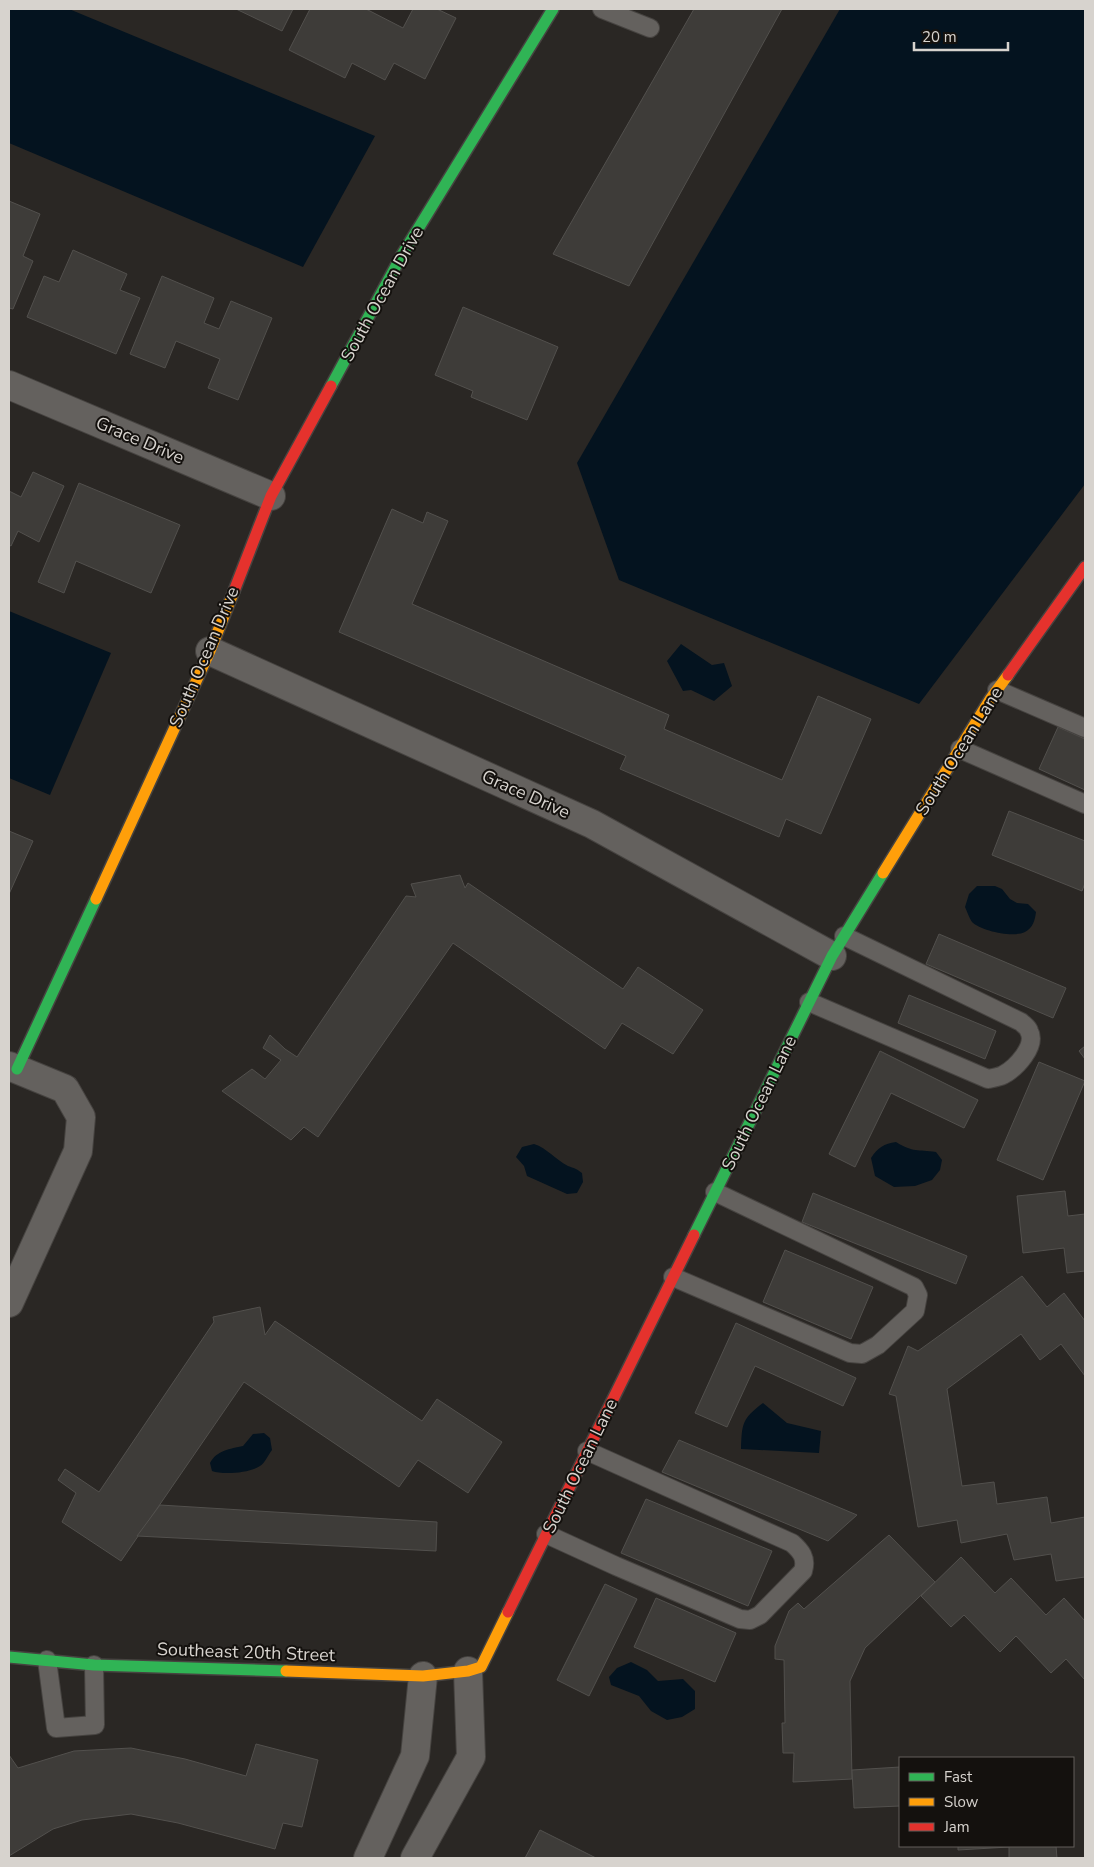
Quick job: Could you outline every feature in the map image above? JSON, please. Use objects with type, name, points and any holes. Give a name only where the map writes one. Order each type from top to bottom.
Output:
[{"type":"street","name":"South Ocean Drive","points":[[9,1303],[78,1151],[81,1116],[65,1089],[13,1068],[210,651],[271,496],[402,255],[553,9]]},
{"type":"street","name":"Grace Drive","points":[[9,385],[271,496]]},
{"type":"street","name":"South Ocean Lane","points":[[415,1858],[471,1757],[474,1669],[546,1534],[838,946],[997,690],[1085,567]]},
{"type":"street","name":"Grace Drive","points":[[210,651],[592,824],[838,946]]},
{"type":"street","name":"Southeast 20th Street","points":[[9,1657],[94,1665],[424,1676],[474,1669]]},
{"type":"street","points":[[368,1858],[415,1756],[424,1676]]},
{"type":"lane","points":[[602,9],[650,28]]},
{"type":"lane","points":[[997,690],[1085,728]]},
{"type":"lane","points":[[960,749],[1085,804]]},
{"type":"lane","points":[[809,1002],[988,1079],[1002,1076],[1012,1068],[1028,1049],[1031,1037],[1029,1029],[1021,1022],[838,946]]},
{"type":"lane","points":[[673,1277],[850,1353],[862,1354],[878,1345],[915,1311],[918,1295],[914,1287],[715,1192]]},
{"type":"lane","points":[[546,1534],[740,1619],[750,1620],[760,1615],[803,1571],[806,1564],[804,1556],[792,1543],[587,1451]]},
{"type":"lane","points":[[47,1660],[56,1728],[95,1725],[94,1665]]},
{"type":"water","points":[[9,9],[69,9],[375,136],[303,267],[9,143]]},
{"type":"water","points":[[840,9],[1085,9],[1085,484],[919,704],[619,580],[577,463]]},
{"type":"water","points":[[9,611],[111,653],[50,795],[9,778]]},
{"type":"water","points":[[681,644],[712,665],[724,663],[732,686],[714,701],[691,690],[683,691],[667,661]]},
{"type":"water","points":[[977,886],[995,886],[1002,889],[1010,899],[1017,903],[1028,904],[1036,912],[1032,926],[1020,934],[1005,934],[976,925],[972,922],[965,907],[969,894]]},
{"type":"water","points":[[896,1142],[912,1149],[936,1152],[942,1160],[940,1170],[932,1180],[915,1186],[894,1187],[875,1176],[871,1158],[882,1147]]},
{"type":"water","points":[[534,1144],[582,1173],[583,1182],[577,1193],[567,1194],[527,1176],[524,1166],[516,1157],[522,1147]]},
{"type":"water","points":[[763,1403],[787,1423],[821,1431],[819,1453],[741,1449],[744,1422]]},
{"type":"water","points":[[264,1433],[270,1438],[272,1450],[260,1466],[236,1473],[212,1471],[210,1463],[216,1455],[243,1446],[253,1434]]},
{"type":"water","points":[[631,1662],[647,1670],[658,1681],[683,1679],[695,1691],[695,1709],[682,1717],[667,1720],[651,1711],[639,1696],[611,1685],[609,1677],[617,1668]]},
{"type":"building","points":[[236,9],[293,9],[282,31]]},
{"type":"building","points":[[310,9],[366,9],[403,28],[413,9],[437,9],[456,18],[425,79],[394,63],[385,80],[352,63],[345,78],[289,50]]},
{"type":"building","points":[[694,9],[782,9],[629,286],[553,254]]},
{"type":"building","points":[[9,201],[40,214],[23,256],[33,261],[13,309],[9,308]]},
{"type":"building","points":[[73,250],[127,274],[120,290],[140,298],[116,354],[27,317],[44,276],[59,282]]},
{"type":"building","points":[[162,276],[214,298],[204,323],[219,329],[231,301],[272,318],[238,400],[208,388],[220,359],[176,341],[165,368],[130,354]]},
{"type":"building","points":[[463,307],[558,347],[527,420],[471,397],[473,391],[435,375]]},
{"type":"building","points":[[33,472],[64,486],[39,542],[18,531],[11,546],[9,545],[9,491],[21,497]]},
{"type":"building","points":[[79,483],[180,525],[151,593],[76,561],[64,593],[38,582]]},
{"type":"building","points":[[392,509],[423,523],[427,512],[448,521],[412,604],[669,715],[664,729],[782,780],[818,696],[871,719],[821,834],[786,819],[779,837],[620,769],[626,756],[339,632]]},
{"type":"building","points":[[1058,727],[1085,739],[1085,790],[1039,769]]},
{"type":"building","points":[[1009,811],[1085,841],[1085,883],[1082,891],[992,855]]},
{"type":"building","points":[[9,831],[33,841],[9,894]]},
{"type":"building","points":[[460,875],[465,888],[468,883],[623,989],[638,967],[703,1010],[673,1054],[622,1023],[605,1049],[453,943],[318,1137],[304,1127],[291,1140],[222,1091],[252,1069],[265,1079],[281,1060],[263,1048],[270,1035],[297,1057],[406,896],[416,897],[411,884]]},
{"type":"building","points":[[939,934],[1066,988],[1053,1018],[926,964]]},
{"type":"building","points":[[909,995],[996,1031],[985,1059],[898,1023]]},
{"type":"building","points":[[1085,1046],[1085,1059],[1079,1051]]},
{"type":"building","points":[[880,1051],[978,1100],[964,1128],[891,1093],[855,1167],[829,1154]]},
{"type":"building","points":[[1039,1062],[1085,1081],[1043,1180],[997,1160]]},
{"type":"building","points":[[1065,1191],[1068,1216],[1085,1214],[1085,1271],[1067,1273],[1064,1248],[1023,1253],[1017,1196]]},
{"type":"building","points":[[813,1193],[967,1256],[956,1284],[802,1222]]},
{"type":"building","points":[[785,1250],[873,1287],[851,1339],[763,1302]]},
{"type":"building","points":[[1022,1276],[1047,1307],[1064,1293],[1085,1321],[1085,1376],[1061,1344],[1040,1360],[1021,1334],[947,1389],[962,1486],[994,1482],[997,1504],[1047,1497],[1051,1523],[1085,1517],[1085,1577],[1056,1581],[1051,1554],[1014,1560],[1007,1534],[961,1543],[957,1520],[918,1527],[896,1396],[889,1394],[908,1346],[918,1351]]},
{"type":"building","points":[[260,1307],[265,1335],[275,1321],[422,1421],[437,1399],[502,1442],[468,1493],[418,1460],[399,1487],[244,1382],[121,1561],[62,1522],[76,1493],[58,1480],[65,1469],[99,1492],[214,1322],[213,1317]]},
{"type":"building","points":[[736,1323],[856,1378],[843,1406],[755,1366],[727,1427],[695,1413]]},
{"type":"building","points":[[679,1440],[857,1515],[828,1541],[662,1472]]},
{"type":"building","points":[[646,1499],[772,1551],[748,1606],[621,1553]]},
{"type":"building","points":[[160,1505],[437,1522],[436,1551],[137,1536]]},
{"type":"building","points":[[889,1535],[935,1582],[865,1648],[850,1681],[852,1779],[793,1782],[794,1753],[783,1753],[782,1723],[785,1723],[784,1660],[775,1659],[775,1646],[789,1611],[798,1603],[804,1609]]},
{"type":"building","points":[[961,1557],[995,1593],[1011,1578],[1046,1615],[1064,1598],[1085,1621],[1085,1680],[1066,1659],[1051,1673],[1016,1636],[1000,1652],[964,1615],[951,1627],[921,1596]]},
{"type":"building","points":[[605,1584],[637,1599],[589,1696],[557,1680]]},
{"type":"building","points":[[656,1598],[736,1633],[715,1682],[634,1647]]},
{"type":"building","points":[[256,1744],[318,1760],[302,1827],[283,1823],[275,1849],[178,1823],[131,1814],[82,1820],[53,1829],[9,1856],[9,1755],[18,1768],[74,1751],[131,1748],[185,1759],[246,1776]]},
{"type":"building","points":[[899,1767],[899,1806],[854,1808],[852,1770]]},
{"type":"building","points":[[540,1830],[596,1858],[525,1858]]},
{"type":"building","points":[[958,1847],[1009,1847],[958,1850]]},
{"type":"building","points":[[1009,1847],[1056,1847],[1057,1858],[1009,1858]]},
{"type":"traffic: fast","points":[[331,386],[402,255],[553,9]]},
{"type":"traffic: fast","points":[[694,1235],[832,956],[883,873]]},
{"type":"traffic: fast","points":[[17,1069],[96,899]]},
{"type":"traffic: fast","points":[[9,1657],[94,1665],[286,1671]]},
{"type":"traffic: slow","points":[[96,899],[210,651],[234,591]]},
{"type":"traffic: slow","points":[[883,873],[991,698],[1008,675]]},
{"type":"traffic: slow","points":[[286,1671],[423,1676],[468,1671],[481,1667],[508,1612]]},
{"type":"traffic: jam","points":[[234,591],[271,496],[331,386]]},
{"type":"traffic: jam","points":[[1008,675],[1085,567]]},
{"type":"traffic: jam","points":[[508,1612],[694,1235]]}]
